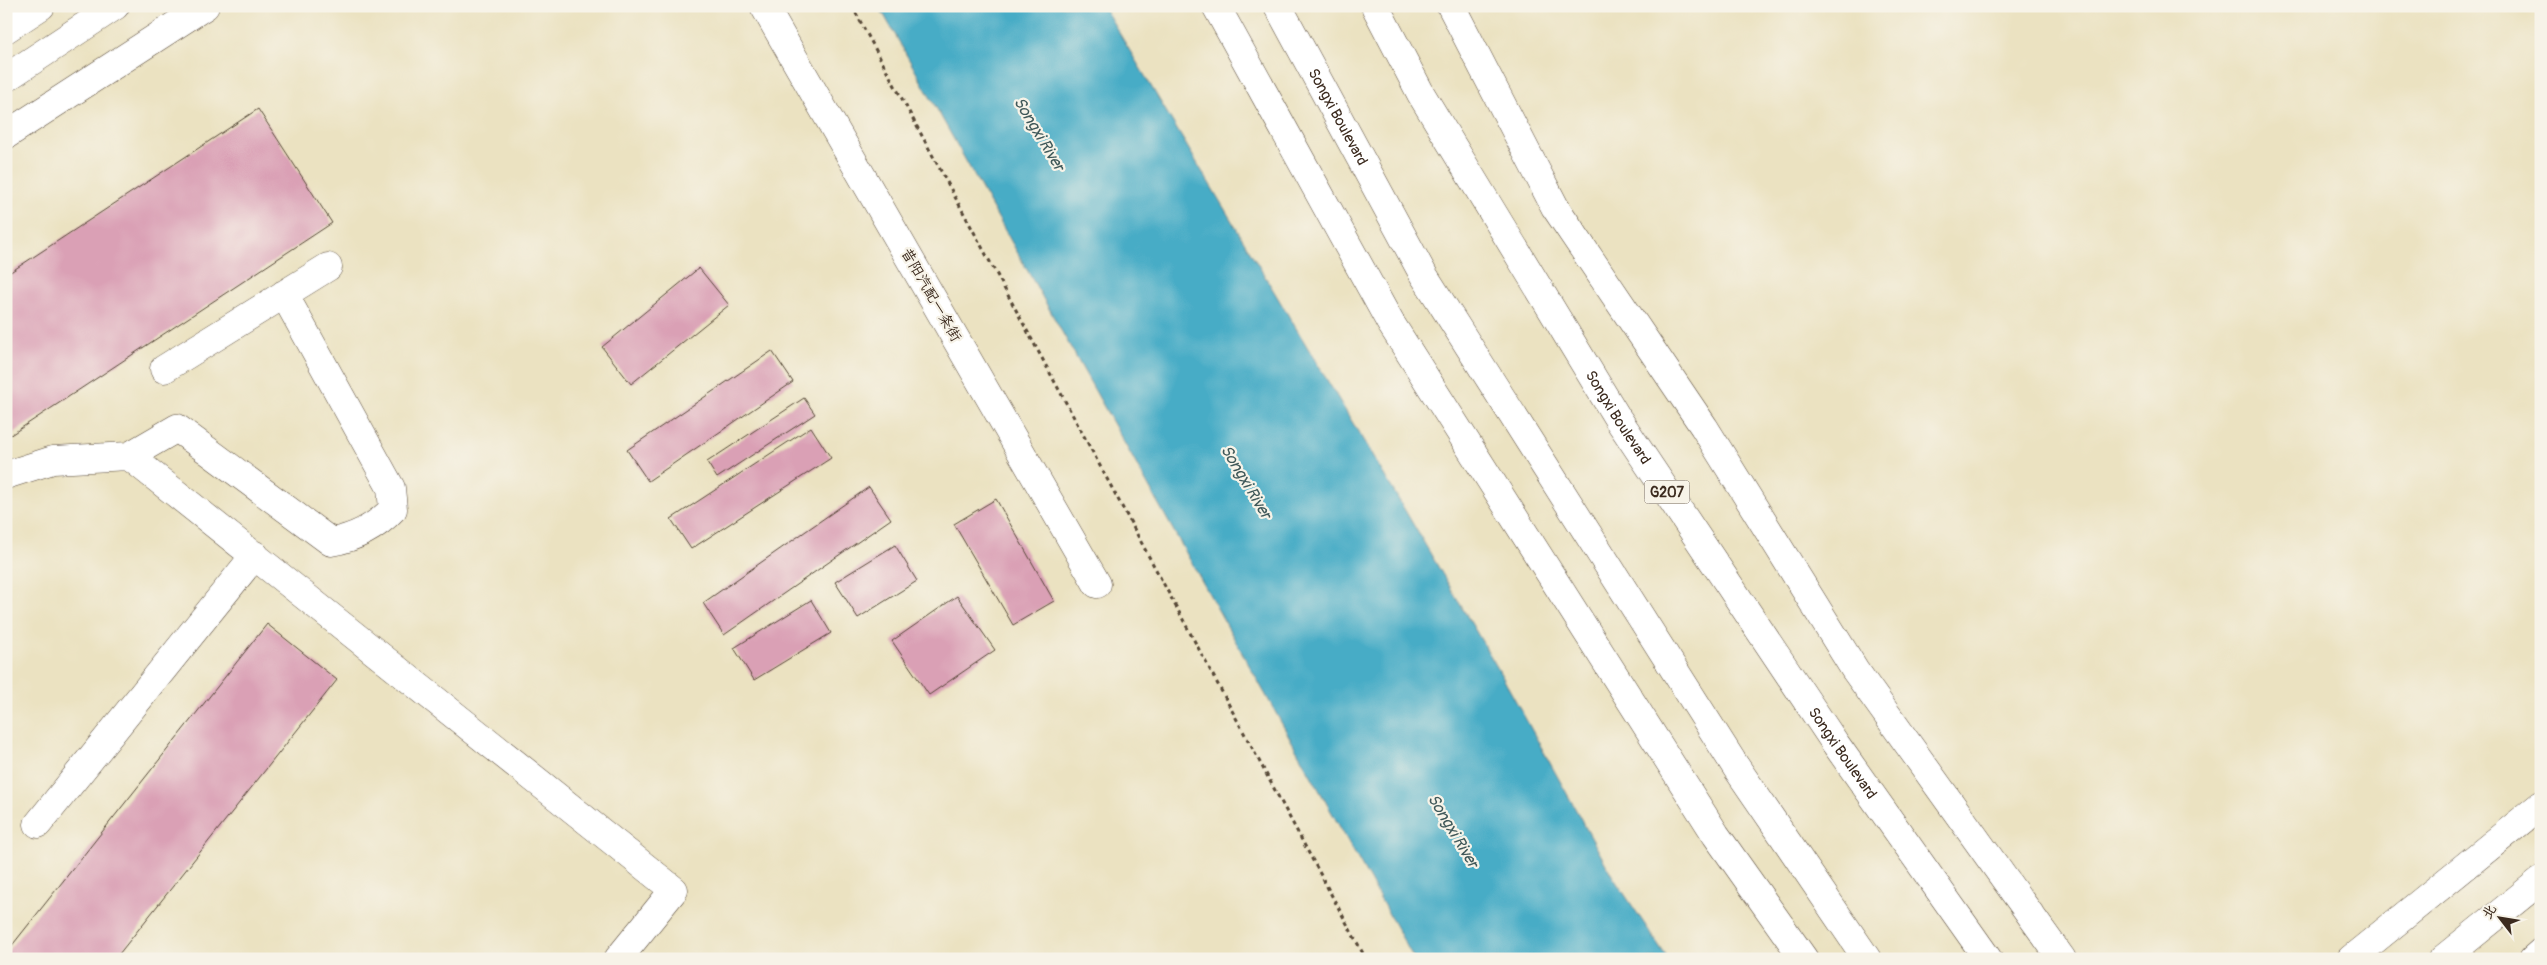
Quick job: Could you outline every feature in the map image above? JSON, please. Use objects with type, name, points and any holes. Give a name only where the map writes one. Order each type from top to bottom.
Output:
[{"type":"main road","points":[[6,29],[41,6]]},
{"type":"main road","points":[[6,78],[115,6]]},
{"type":"main road","points":[[6,135],[204,6]]},
{"type":"main road","name":"昔阳汽配一条街","points":[[764,6],[1098,584]]},
{"type":"main road","points":[[1216,6],[1390,322],[1716,835],[1804,959]]},
{"type":"main road","name":"Songxi Boulevard","points":[[1278,6],[1423,274],[1736,767],[1868,959]]},
{"type":"main road","name":"Songxi Boulevard","points":[[1375,6],[1421,94],[1618,419],[1835,743],[1988,959]]},
{"type":"main road","points":[[1451,6],[1555,207],[1704,427],[1855,670],[2062,959]]},
{"type":"main road","points":[[164,369],[328,267]]},
{"type":"main road","points":[[6,475],[53,460],[129,456],[176,428],[331,542],[348,539],[381,522],[393,508],[390,488],[284,294]]},
{"type":"main road","points":[[129,456],[674,890],[618,959]]},
{"type":"main road","points":[[38,824],[255,555]]},
{"type":"main road","points":[[2351,959],[2541,805]]},
{"type":"main road","points":[[2443,959],[2541,880]]},
{"type":"main road","points":[[2533,959],[2541,952]]},
{"type":"path","points":[[852,6],[1366,959]]},
{"type":"water","name":"Songxi River","points":[[879,6],[1103,6],[1497,667],[1613,877],[1668,959],[1414,959]]},
{"type":"building","points":[[258,109],[332,223],[6,438],[6,275]]},
{"type":"building","points":[[699,268],[729,305],[631,384],[602,347]]},
{"type":"building","points":[[772,351],[793,382],[648,481],[627,450]]},
{"type":"building","points":[[804,398],[815,414],[717,478],[707,462]]},
{"type":"building","points":[[811,427],[831,458],[691,549],[671,519]]},
{"type":"building","points":[[869,487],[891,519],[724,635],[703,603]]},
{"type":"building","points":[[996,499],[1054,601],[1013,625],[954,524]]},
{"type":"building","points":[[895,545],[917,581],[858,618],[835,582]]},
{"type":"building","points":[[957,596],[995,650],[929,695],[892,641]]},
{"type":"building","points":[[811,600],[831,633],[754,680],[734,648]]},
{"type":"building","points":[[267,624],[337,680],[115,959],[8,959],[6,953]]}]
